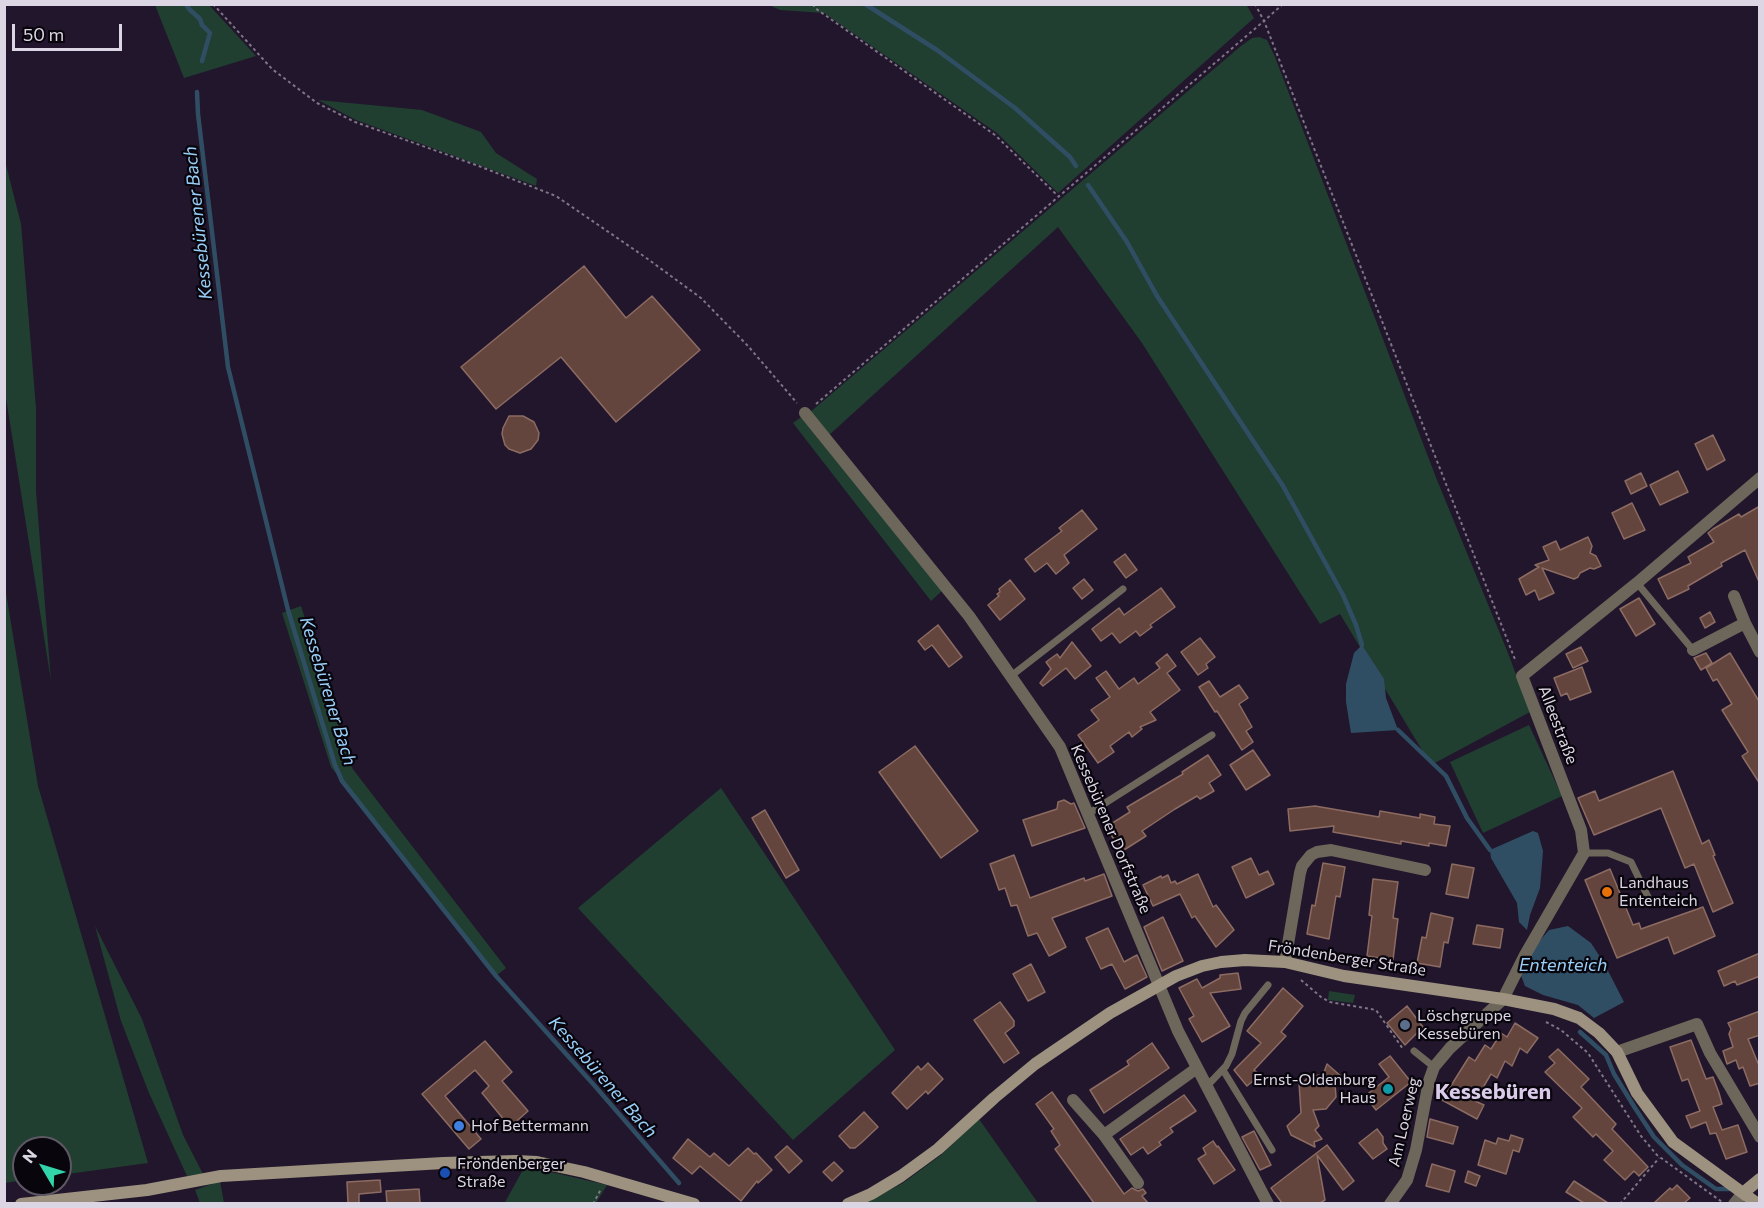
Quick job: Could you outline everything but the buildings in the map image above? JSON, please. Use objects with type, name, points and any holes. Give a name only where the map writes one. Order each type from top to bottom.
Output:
[{"type":"main road","name":"Fröndenberger Straße","points":[[848,1203],[871,1194],[938,1149],[994,1098],[1068,1040],[1158,985],[1202,966],[1245,960],[1291,964],[1344,976],[1503,999],[1554,1009],[1579,1018],[1599,1032],[1617,1052],[1638,1093],[1673,1142],[1758,1203]]},
{"type":"main road","points":[[21,1203],[147,1190],[221,1176],[516,1161],[537,1162],[584,1172],[694,1203]]},
{"type":"main road","points":[[1743,1193],[1760,1179]]},
{"type":"street","name":"Kessebürener Dorfstraße","points":[[805,413],[969,616],[1060,747],[1158,985],[1206,1087],[1268,1203]]},
{"type":"street","name":"Alleestraße","points":[[1584,853],[1581,830],[1522,676],[1638,583],[1760,478]]},
{"type":"street","points":[[1734,596],[1760,652]]},
{"type":"street","points":[[1693,650],[1746,622]]},
{"type":"street","points":[[1291,964],[1300,873],[1302,866],[1311,855],[1331,850],[1425,870]]},
{"type":"street","points":[[1503,999],[1525,955],[1584,853]]},
{"type":"street","name":"Am Loerweg","points":[[1390,1203],[1407,1180],[1434,1067],[1450,1048],[1503,999]]},
{"type":"street","points":[[1617,1052],[1697,1023],[1710,1053],[1760,1137]]},
{"type":"street","points":[[1104,1136],[1197,1068]]},
{"type":"street","points":[[1073,1100],[1104,1136],[1138,1183]]},
{"type":"street","points":[[1734,1203],[1743,1193]]},
{"type":"lane","points":[[1638,583],[1693,650]]},
{"type":"lane","points":[[1011,676],[1123,589]]},
{"type":"lane","points":[[1088,814],[1212,735]]},
{"type":"lane","points":[[1584,853],[1608,853],[1631,862],[1648,897]]},
{"type":"lane","points":[[1206,1087],[1223,1070],[1232,1054],[1240,1021],[1268,985]]},
{"type":"lane","points":[[1414,1051],[1434,1067]]},
{"type":"lane","points":[[1223,1070],[1272,1150]]},
{"type":"path","points":[[213,4],[272,69],[318,103],[355,122],[556,196],[645,257],[700,297],[748,346],[805,413],[1283,4]]},
{"type":"path","points":[[813,4],[815,8],[995,135],[1058,196]]},
{"type":"path","points":[[1255,4],[1264,21],[1522,676]]},
{"type":"path","points":[[1291,964],[1302,982],[1321,997],[1339,1004],[1376,1010],[1404,1050],[1414,1051]]},
{"type":"path","points":[[1545,1021],[1561,1030],[1588,1053],[1641,1136],[1660,1157],[1724,1203]]},
{"type":"path","points":[[1620,1203],[1660,1157]]},
{"type":"green space","points":[[1246,4],[1254,18],[1058,193],[997,133],[824,13],[780,10],[769,5]]},
{"type":"green space","points":[[155,5],[209,5],[256,56],[184,78]]},
{"type":"green space","points":[[1259,37],[1267,40],[1275,57],[1437,480],[1530,712],[1431,765],[1340,614],[1320,624],[1142,343],[1058,227],[828,436],[809,413],[1241,46],[1252,38]]},
{"type":"green space","points":[[318,100],[422,110],[481,132],[496,153],[537,179],[536,186],[356,120]]},
{"type":"green space","points":[[5,161],[21,224],[36,408],[36,491],[51,681],[5,392]]},
{"type":"green space","points":[[804,415],[943,590],[931,601],[793,423]]},
{"type":"green space","points":[[5,587],[38,786],[148,1163],[72,1173],[72,1136],[12,1136],[12,1182],[5,1183]]},
{"type":"green space","points":[[301,606],[352,768],[506,968],[496,976],[331,767],[282,613]]},
{"type":"green space","points":[[1529,725],[1562,796],[1483,833],[1450,762]]},
{"type":"green space","points":[[721,788],[895,1050],[793,1140],[578,908]]},
{"type":"green space","points":[[95,926],[142,1019],[183,1135],[203,1174],[187,1176],[149,1093],[121,1021]]},
{"type":"green space","points":[[1329,991],[1355,995],[1353,1003],[1328,1000]]},
{"type":"green space","points":[[979,1119],[1038,1203],[863,1204],[903,1183],[941,1155]]},
{"type":"green space","points":[[525,1166],[607,1185],[596,1203],[504,1204]]},
{"type":"green space","points":[[220,1181],[224,1203],[200,1203],[195,1190]]},
{"type":"water","points":[[1362,645],[1384,679],[1386,698],[1398,730],[1351,733],[1346,702],[1346,684],[1354,653]]},
{"type":"water","points":[[1533,831],[1538,833],[1543,851],[1540,888],[1527,930],[1519,922],[1517,903],[1491,858],[1490,850]]},
{"type":"water","name":"Ententeich","points":[[1568,926],[1591,943],[1624,1002],[1594,1018],[1578,1005],[1543,995],[1525,986],[1520,973],[1531,951],[1549,930]]},
{"type":"waterway","name":"Kessebürener Bach","points":[[186,4],[210,33],[202,61]]},
{"type":"waterway","points":[[865,4],[937,50],[1015,108],[1070,157],[1076,166]]},
{"type":"waterway","name":"Kessebürener Bach","points":[[197,92],[228,367],[288,610],[335,765],[342,781],[496,976],[679,1183]]},
{"type":"waterway","points":[[1088,185],[1127,242],[1157,296],[1283,486],[1343,595],[1362,645]]},
{"type":"waterway","points":[[1398,730],[1446,776],[1467,818],[1490,850]]},
{"type":"waterway","points":[[1580,1032],[1606,1055],[1614,1074],[1654,1137],[1682,1165],[1716,1189],[1730,1189]]},
{"type":"place","name":"Landhaus Ententeich","points":[[1607,892]]},
{"type":"place","name":"Löschgruppe Kessebüren","points":[[1405,1025]]},
{"type":"place","name":"Ernst-Oldenburg Haus","points":[[1388,1089]]},
{"type":"place","name":"Hof Bettermann","points":[[459,1126]]},
{"type":"place","name":"Fröndenberger Straße","points":[[445,1173]]},
{"type":"district","name":"Kessebüren","points":[[1493,1092]]}]
